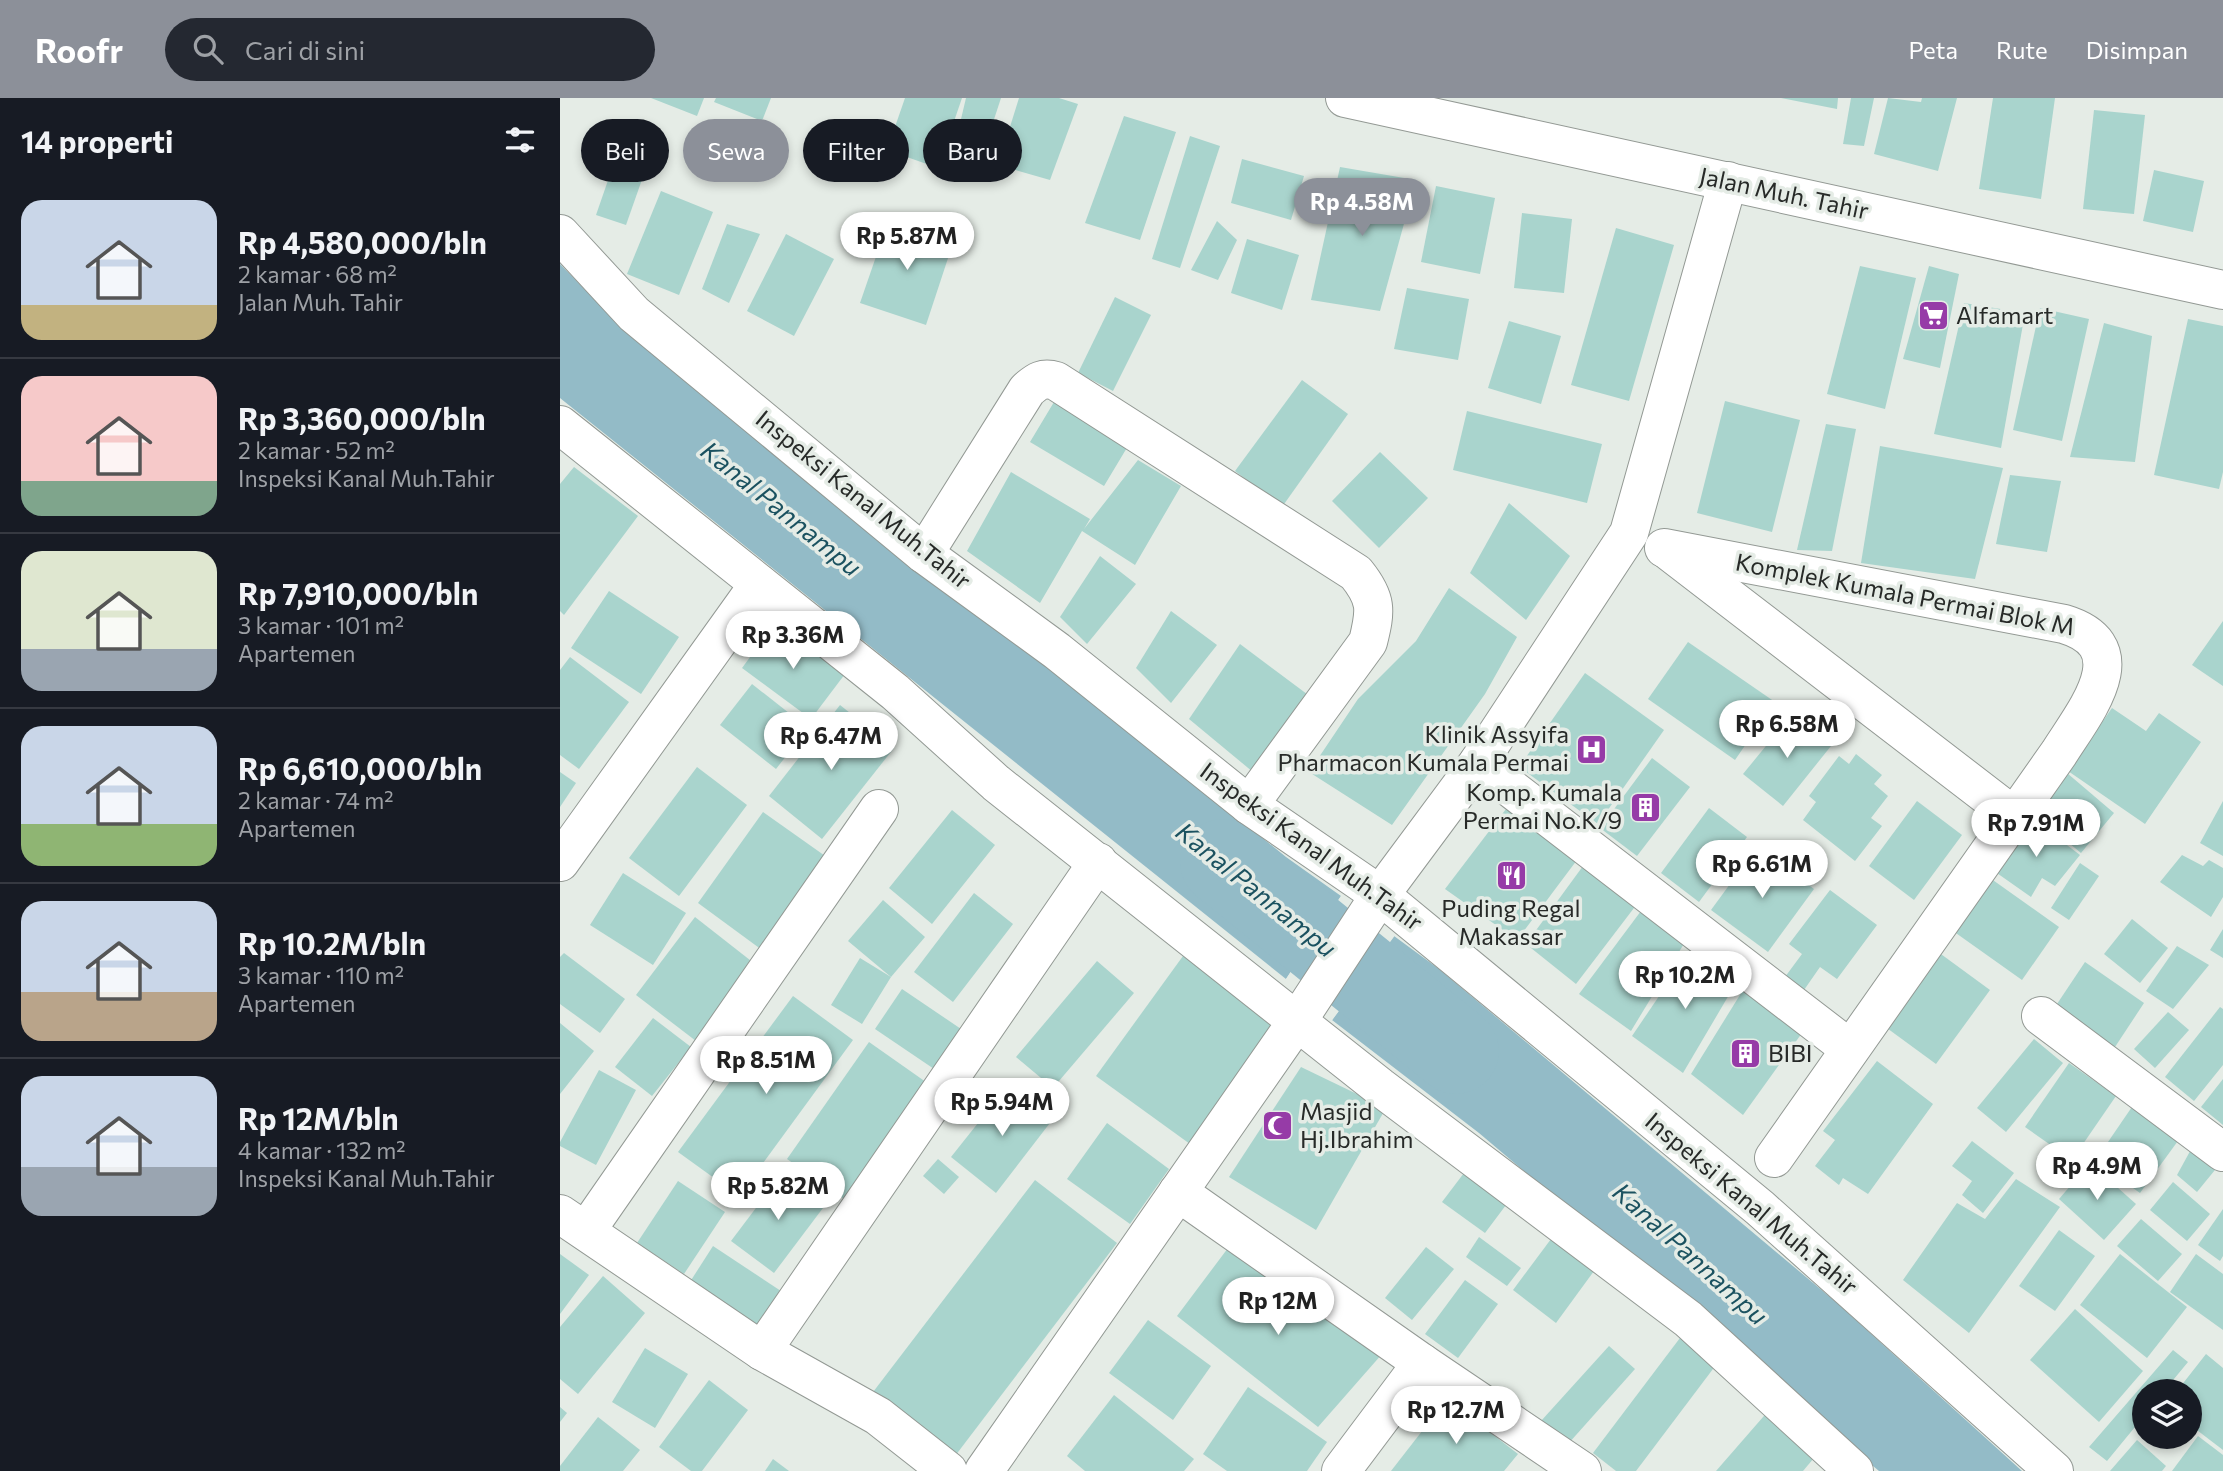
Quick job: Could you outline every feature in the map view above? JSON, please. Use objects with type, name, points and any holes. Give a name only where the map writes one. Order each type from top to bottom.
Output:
[{"type":"street","name":"Jalan Muh. Tahir","points":[[1345,98],[2223,290]]},
{"type":"street","points":[[984,1471],[1301,1014],[1373,905],[1478,763],[1629,533],[1728,181]]},
{"type":"street","name":"Inspeksi Kanal Muh.Tahir","points":[[560,234],[634,314],[924,554],[1057,651],[1373,905],[1760,1208],[2054,1471]]},
{"type":"street","points":[[924,554],[1027,390],[1040,380],[1048,379],[1068,388],[1356,573],[1371,593],[1375,616],[1368,642],[1249,805]]},
{"type":"street","points":[[560,425],[895,692],[996,783],[1301,1014],[1380,1087],[1688,1319],[1854,1471]]},
{"type":"street","points":[[1629,533],[1664,548],[2015,817],[1774,1158]]},
{"type":"street","name":"Komplek Kumala Permai Blok M","points":[[1664,548],[1965,604],[2083,630],[2093,639],[2102,657],[2100,688],[2015,817]]},
{"type":"street","points":[[560,862],[758,584]]},
{"type":"street","points":[[1478,763],[1850,1049]]},
{"type":"street","points":[[879,808],[573,1223],[762,1351],[878,1416],[948,1471]]},
{"type":"street","points":[[762,1351],[1098,862]]},
{"type":"street","points":[[2040,1016],[2223,1152]]},
{"type":"street","points":[[1178,1192],[1582,1471]]},
{"type":"street","points":[[1341,1471],[1422,1363]]},
{"type":"water","points":[[560,264],[596,301],[1286,857],[1341,896],[1286,979],[560,398]]},
{"type":"water","points":[[1394,936],[1439,969],[1837,1303],[2022,1471],[1879,1471],[1479,1133],[1332,1020]]},
{"type":"pier","points":[[1343,893],[1344,898],[1289,981],[1284,982]]},
{"type":"pier","points":[[1391,934],[1396,934],[1330,1023],[1329,1018]]},
{"type":"building","points":[[651,98],[704,98],[697,116]]},
{"type":"building","points":[[716,98],[771,98],[763,119],[714,102]]},
{"type":"building","points":[[905,98],[962,98],[955,119],[923,119],[923,163],[909,158],[909,119],[898,119]]},
{"type":"building","points":[[966,98],[1001,98],[994,119],[961,119]]},
{"type":"building","points":[[1019,98],[1059,98],[1078,104],[1050,180],[1022,172],[1022,119],[1012,119]]},
{"type":"building","points":[[1781,98],[1838,98],[1837,109]]},
{"type":"building","points":[[1851,98],[1874,98],[1864,146],[1843,144]]},
{"type":"building","points":[[1888,98],[1921,102],[1922,98],[1957,98],[1938,171],[1874,154]]},
{"type":"building","points":[[1993,98],[2055,98],[2041,199],[1979,189]]},
{"type":"building","points":[[2094,110],[2145,115],[2134,214],[2083,209]]},
{"type":"building","points":[[1124,116],[1176,132],[1140,240],[1085,223]]},
{"type":"building","points":[[1190,136],[1220,146],[1180,268],[1152,259]]},
{"type":"building","points":[[1242,159],[1304,176],[1291,220],[1231,203]]},
{"type":"building","points":[[1340,167],[1416,180],[1380,311],[1311,300]]},
{"type":"building","points":[[2154,170],[2204,181],[2193,232],[2143,221]]},
{"type":"building","points":[[607,182],[641,182],[626,225],[596,215]]},
{"type":"building","points":[[1436,186],[1495,198],[1480,274],[1421,262]]},
{"type":"building","points":[[661,191],[713,212],[679,295],[627,274]]},
{"type":"building","points":[[1522,213],[1572,219],[1564,293],[1514,288]]},
{"type":"building","points":[[889,219],[954,240],[926,325],[860,303]]},
{"type":"building","points":[[1217,221],[1237,240],[1218,280],[1191,270]]},
{"type":"building","points":[[727,224],[760,234],[729,303],[702,289]]},
{"type":"building","points":[[1616,228],[1674,245],[1629,401],[1571,385]]},
{"type":"building","points":[[786,234],[834,259],[794,336],[747,311]]},
{"type":"building","points":[[1247,239],[1299,255],[1282,310],[1231,293]]},
{"type":"building","points":[[1860,266],[1916,278],[1885,409],[1827,394]]},
{"type":"building","name":"Alfamart","points":[[1929,266],[1959,274],[1940,368],[1903,359]]},
{"type":"building","points":[[1407,288],[1469,299],[1458,360],[1394,349]]},
{"type":"building","points":[[1115,297],[1151,315],[1113,391],[1078,373]]},
{"type":"building","points":[[1964,303],[2025,313],[2001,448],[1934,434]]},
{"type":"building","points":[[2040,308],[2089,319],[2062,441],[2013,430]]},
{"type":"building","points":[[2188,319],[2223,326],[2223,472],[2219,489],[2154,475]]},
{"type":"building","points":[[1509,321],[1561,336],[1541,404],[1488,388]]},
{"type":"building","points":[[2104,323],[2152,336],[2135,462],[2070,457]]},
{"type":"building","points":[[1302,380],[1348,414],[1282,507],[1235,471]]},
{"type":"building","points":[[1060,392],[1134,436],[1104,486],[1030,442]]},
{"type":"building","points":[[1725,401],[1800,420],[1772,532],[1697,513]]},
{"type":"building","points":[[1467,411],[1602,444],[1587,503],[1453,470]]},
{"type":"building","points":[[1826,424],[1856,429],[1832,551],[1797,550]]},
{"type":"building","points":[[1880,446],[2003,468],[1975,579],[1861,563]]},
{"type":"building","points":[[1380,452],[1428,498],[1379,548],[1332,501]]},
{"type":"building","points":[[1138,460],[1181,486],[1135,565],[1082,531],[1040,603],[967,551],[1011,472],[1090,519],[1084,529]]},
{"type":"building","points":[[574,467],[638,516],[564,615],[560,611],[560,484]]},
{"type":"building","points":[[2010,475],[2061,481],[2047,552],[1996,544]]},
{"type":"building","points":[[1509,503],[1570,556],[1526,620],[1470,573]]},
{"type":"building","points":[[1100,556],[1136,584],[1087,644],[1060,617]]},
{"type":"building","points":[[1449,588],[1517,637],[1485,694],[1392,825],[1309,772],[1358,699],[1416,641]]},
{"type":"building","points":[[609,591],[679,637],[641,694],[571,648]]},
{"type":"building","points":[[1171,611],[1217,645],[1171,703],[1136,668]]},
{"type":"building","points":[[2223,621],[2223,686],[2192,665]]},
{"type":"building","points":[[776,622],[845,674],[811,719],[742,668]]},
{"type":"building","points":[[1688,642],[1775,702],[1735,760],[1648,699]]},
{"type":"building","points":[[1240,644],[1319,703],[1259,777],[1189,719]]},
{"type":"building","points":[[570,657],[629,702],[579,769],[560,755],[560,670]]},
{"type":"building","name":"Klinik Assyifa Pharmacon Kumala Permai","points":[[1585,673],[1664,730],[1598,824],[1519,767]]},
{"type":"building","points":[[752,684],[808,728],[776,769],[720,725]]},
{"type":"building","points":[[840,705],[894,748],[822,839],[769,796]]},
{"type":"building","points":[[2112,708],[2146,731],[2159,713],[2201,742],[2145,824],[2068,771]]},
{"type":"building","points":[[1792,714],[1831,746],[1783,806],[1743,774]]},
{"type":"building","points":[[1856,754],[1882,775],[1874,784],[1888,796],[1871,818],[1882,826],[1855,861],[1803,820],[1816,802],[1809,796],[1839,756],[1849,764]]},
{"type":"building","name":"Komp. Kumala Permai No.K/9","points":[[1652,758],[1690,787],[1637,856],[1600,828]]},
{"type":"building","points":[[697,767],[747,805],[679,896],[629,858]]},
{"type":"building","points":[[560,772],[576,783],[560,807]]},
{"type":"building","points":[[2067,773],[2114,813],[2081,853],[2034,814]]},
{"type":"building","points":[[1917,801],[1962,835],[1914,900],[1869,866]]},
{"type":"building","points":[[2223,801],[2223,856],[2200,843]]},
{"type":"building","points":[[1709,808],[1747,837],[1699,902],[1661,873]]},
{"type":"building","name":"Puding Regal Makassar","points":[[1506,809],[1577,860],[1517,940],[1445,889]]},
{"type":"building","points":[[952,810],[995,845],[932,924],[889,888]]},
{"type":"building","points":[[763,812],[828,858],[762,950],[698,903]]},
{"type":"building","points":[[2033,819],[2080,855],[2055,886],[2042,878],[2031,897],[1994,871]]},
{"type":"building","points":[[1757,847],[1814,889],[1768,952],[1711,910]]},
{"type":"building","points":[[2182,855],[2203,866],[2209,860],[2223,868],[2223,897],[2211,917],[2160,882]]},
{"type":"building","points":[[2080,863],[2099,876],[2069,920],[2051,908]]},
{"type":"building","points":[[1583,866],[1637,904],[1576,984],[1526,944]]},
{"type":"building","points":[[623,873],[686,913],[653,965],[590,925]]},
{"type":"building","points":[[1990,878],[2059,927],[2022,980],[1953,931]]},
{"type":"building","points":[[1830,890],[1877,925],[1837,979],[1820,967],[1804,990],[1785,977],[1802,954],[1789,944]]},
{"type":"building","points":[[974,893],[1013,924],[953,1002],[914,972]]},
{"type":"building","points":[[883,900],[925,937],[891,977],[848,941]]},
{"type":"building","points":[[1641,911],[1685,942],[1631,1031],[1579,994]]},
{"type":"building","points":[[695,917],[755,964],[696,1041],[636,995]]},
{"type":"building","points":[[2132,919],[2168,948],[2140,983],[2104,954]]},
{"type":"building","points":[[2223,929],[2223,958],[2210,950]]},
{"type":"building","points":[[2177,946],[2209,965],[2173,1009],[2146,991]]},
{"type":"building","points":[[1691,949],[1736,983],[1683,1073],[1632,1036]]},
{"type":"building","points":[[1934,949],[1990,990],[1936,1064],[1880,1023]]},
{"type":"building","points":[[564,953],[625,999],[600,1033],[560,1004],[560,957]]},
{"type":"building","points":[[1183,956],[1277,1025],[1190,1144],[1096,1076]]},
{"type":"building","points":[[860,958],[891,977],[862,1024],[831,1005]]},
{"type":"building","points":[[1097,961],[1134,993],[1053,1088],[1016,1057]]},
{"type":"building","points":[[2085,962],[2144,1003],[2115,1047],[2055,1007]]},
{"type":"building","points":[[902,989],[967,1033],[940,1073],[875,1029]]},
{"type":"building","name":"BIBI","points":[[1743,990],[1802,1033],[1743,1115],[1691,1074]]},
{"type":"building","points":[[793,996],[853,1040],[739,1196],[678,1152]]},
{"type":"building","points":[[2220,1007],[2223,1009],[2223,1065],[2194,1101],[2165,1077]]},
{"type":"building","points":[[2168,1012],[2189,1030],[2155,1068],[2134,1049]]},
{"type":"building","points":[[653,1018],[691,1047],[652,1096],[615,1067]]},
{"type":"building","points":[[560,1023],[594,1051],[560,1094]]},
{"type":"building","points":[[2034,1039],[2063,1063],[2006,1132],[1977,1108]]},
{"type":"building","points":[[869,1042],[933,1087],[851,1204],[787,1159]]},
{"type":"building","points":[[1877,1061],[1933,1104],[1868,1194],[1843,1178],[1839,1185],[1815,1166],[1835,1140],[1823,1131]]},
{"type":"building","points":[[2069,1063],[2116,1096],[2072,1160],[2025,1127]]},
{"type":"building","points":[[1301,1067],[1386,1108],[1316,1230],[1229,1177]]},
{"type":"building","points":[[599,1070],[636,1090],[596,1165],[560,1146],[560,1142]]},
{"type":"building","points":[[2223,1079],[2223,1125],[2201,1107]]},
{"type":"building","points":[[1009,1084],[1053,1119],[996,1193],[951,1157]]},
{"type":"building","points":[[2136,1101],[2183,1134],[2140,1193],[2095,1161]]},
{"type":"building","points":[[1107,1123],[1169,1169],[1130,1224],[1067,1179]]},
{"type":"building","points":[[1972,1141],[2014,1173],[1983,1213],[1962,1195],[1972,1181],[1952,1166]]},
{"type":"building","points":[[2194,1144],[2219,1165],[2197,1192],[2177,1175]]},
{"type":"building","points":[[938,1159],[959,1177],[944,1194],[923,1176]]},
{"type":"building","points":[[2090,1163],[2136,1204],[2104,1240],[2059,1199]]},
{"type":"building","points":[[1467,1169],[1509,1201],[1485,1233],[1442,1202]]},
{"type":"building","points":[[783,1172],[826,1204],[774,1273],[731,1241]]},
{"type":"building","points":[[2016,1179],[2060,1207],[1969,1333],[1903,1280],[1957,1203],[1985,1219]]},
{"type":"building","points":[[1035,1180],[1117,1243],[952,1460],[870,1396]]},
{"type":"building","points":[[678,1181],[725,1212],[684,1274],[637,1243]]},
{"type":"building","points":[[2173,1182],[2210,1214],[2187,1241],[2150,1210]]},
{"type":"building","points":[[2223,1209],[2223,1256],[2220,1261],[2198,1245]]},
{"type":"building","points":[[2141,1219],[2182,1254],[2158,1281],[2117,1246]]},
{"type":"building","points":[[2059,1230],[2095,1256],[2055,1311],[2019,1286]]},
{"type":"building","points":[[1479,1237],[1521,1268],[1507,1286],[1466,1257]]},
{"type":"building","points":[[1551,1239],[1594,1271],[1556,1323],[1513,1290]]},
{"type":"building","points":[[713,1246],[787,1295],[762,1334],[688,1285]]},
{"type":"building","points":[[1426,1247],[1454,1269],[1412,1320],[1385,1298]]},
{"type":"building","points":[[1228,1248],[1382,1354],[1318,1427],[1177,1316]]},
{"type":"building","points":[[560,1254],[589,1275],[560,1314]]},
{"type":"building","points":[[2120,1254],[2187,1307],[2147,1358],[2080,1305]]},
{"type":"building","points":[[2196,1254],[2223,1274],[2223,1330],[2170,1292]]},
{"type":"building","points":[[603,1276],[645,1313],[578,1394],[560,1379],[560,1327]]},
{"type":"building","points":[[1465,1280],[1498,1304],[1458,1358],[1425,1334]]},
{"type":"building","points":[[2075,1309],[2143,1371],[2136,1379],[2132,1379],[2132,1384],[2099,1422],[2030,1360]]},
{"type":"building","points":[[1148,1320],[1211,1366],[1173,1420],[1109,1373]]},
{"type":"building","points":[[1686,1330],[1722,1357],[1636,1471],[1616,1471],[1593,1453]]},
{"type":"building","points":[[1609,1346],[1635,1369],[1568,1444],[1541,1421]]},
{"type":"building","points":[[645,1348],[688,1374],[655,1428],[612,1402]]},
{"type":"building","points":[[2173,1350],[2188,1362],[2174,1379],[2148,1379]]},
{"type":"building","points":[[2206,1354],[2223,1368],[2223,1450],[2202,1434],[2202,1379],[2186,1379]]},
{"type":"building","points":[[709,1380],[748,1410],[702,1471],[691,1471],[659,1447]]},
{"type":"building","points":[[1248,1387],[1327,1442],[1307,1471],[1227,1471],[1203,1454]]},
{"type":"building","points":[[1114,1395],[1194,1459],[1184,1471],[1085,1471],[1067,1456]]},
{"type":"building","points":[[2132,1397],[2132,1431],[2107,1461],[2089,1447]]},
{"type":"building","points":[[1447,1399],[1518,1454],[1504,1471],[1391,1471]]},
{"type":"building","points":[[560,1407],[567,1413],[560,1422]]},
{"type":"building","points":[[1770,1409],[1819,1452],[1803,1471],[1716,1471]]},
{"type":"building","points":[[598,1417],[640,1450],[623,1471],[560,1471],[560,1466]]},
{"type":"building","points":[[2202,1439],[2223,1455],[2223,1471],[2172,1471],[2188,1449],[2202,1449]]},
{"type":"building","points":[[2132,1446],[2132,1449],[2147,1449],[2166,1466],[2162,1471],[2110,1471]]},
{"type":"building","points":[[773,1459],[789,1471],[765,1471]]},
{"type":"waterway","name":"Kanal Pannampu","points":[[1223,862],[1456,1051]]},
{"type":"place","name":"Alfamart","points":[[1933,316]]},
{"type":"place","name":"Klinik Assyifa Pharmacon Kumala Permai","points":[[1592,749]]},
{"type":"place","name":"Komp. Kumala Permai No.K/9","points":[[1645,807]]},
{"type":"place","name":"Puding Regal Makassar","points":[[1511,875]]},
{"type":"place","name":"BIBI","points":[[1745,1054]]},
{"type":"place","name":"Masjid Hj.Ibrahim","points":[[1277,1126]]}]
